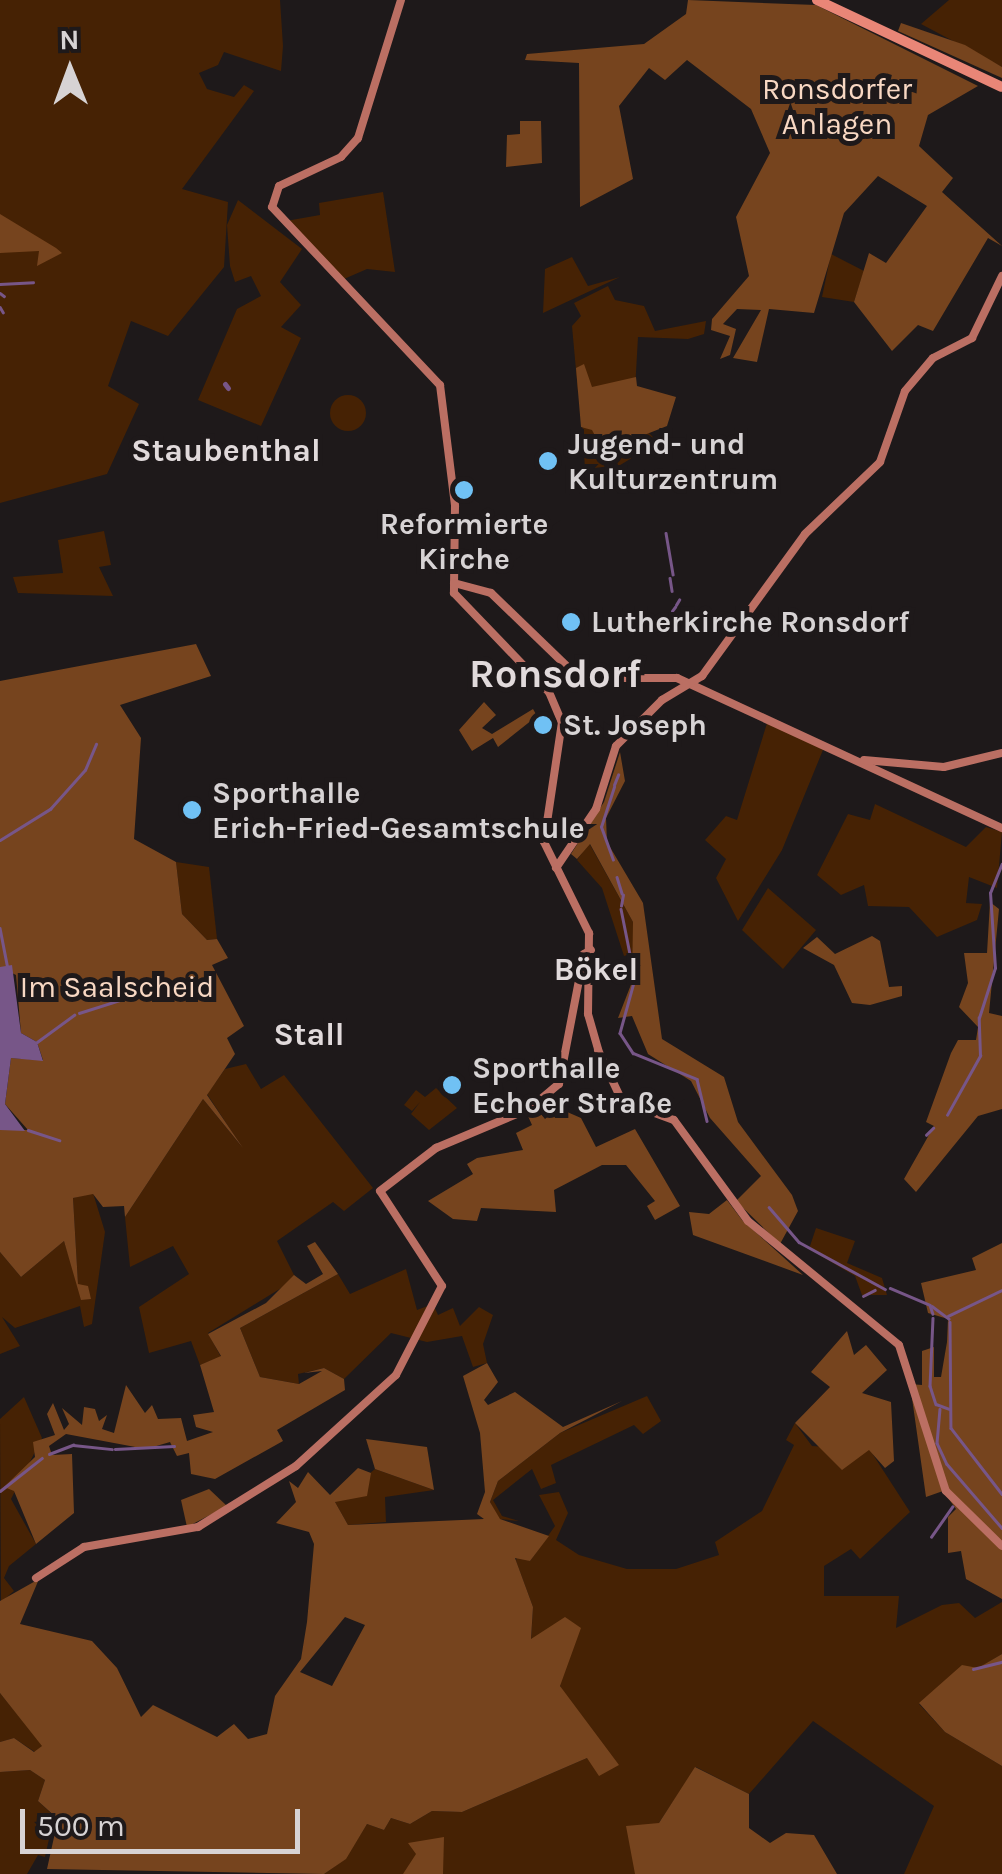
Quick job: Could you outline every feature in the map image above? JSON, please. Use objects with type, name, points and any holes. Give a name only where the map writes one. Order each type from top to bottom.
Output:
[{"type":"main road","points":[[401,0],[358,138],[340,157],[279,186],[272,206],[440,386],[455,506],[454,588],[550,692],[564,736],[544,840],[591,950],[589,1020],[620,1099],[674,1120],[748,1220],[896,1341],[906,1361],[946,1491],[1002,1546]]},
{"type":"main road","points":[[817,0],[1002,85]]},
{"type":"main road","points":[[556,868],[596,808],[616,746],[702,676],[805,534],[885,455],[905,391],[933,358],[972,338],[1002,276]]},
{"type":"main road","points":[[454,588],[492,593],[579,678],[656,673],[691,684],[1002,828]]},
{"type":"main road","points":[[702,676],[702,688]]},
{"type":"main road","points":[[859,759],[944,767],[1002,753]]},
{"type":"main road","points":[[36,1578],[84,1547],[198,1527],[276,1481],[387,1386],[442,1282],[380,1191],[436,1148],[529,1110],[560,1084],[584,954],[591,950]]},
{"type":"shaded area","points":[[0,0],[280,0],[283,46],[281,71],[224,52],[218,65],[199,73],[207,89],[234,97],[244,85],[254,91],[182,189],[228,202],[224,267],[168,336],[131,321],[108,386],[139,404],[107,474],[0,503]]},
{"type":"shaded area","points":[[949,0],[1002,0],[1002,67],[921,24]]},
{"type":"shaded area","points":[[383,192],[395,272],[367,269],[344,279],[286,221],[320,215],[319,203]]},
{"type":"shaded area","points":[[238,200],[302,249],[280,282],[301,305],[281,327],[301,338],[261,426],[198,400],[237,309],[261,296],[251,276],[235,282],[230,266],[227,225]]},
{"type":"shaded area","points":[[831,254],[864,271],[854,302],[822,297]]},
{"type":"shaded area","points":[[572,257],[588,286],[620,277],[543,313],[545,269]]},
{"type":"shaded area","points":[[608,286],[615,300],[644,306],[655,331],[706,321],[704,334],[688,339],[638,337],[635,390],[646,430],[658,442],[617,467],[622,490],[612,466],[585,469],[582,419],[589,416],[578,392],[572,326],[581,316],[574,303]]},
{"type":"shaded area","points":[[348,395],[361,400],[366,413],[361,426],[348,431],[335,426],[330,413],[335,400]]},
{"type":"shaded area","points":[[104,531],[111,565],[99,567],[113,596],[18,593],[13,577],[63,573],[58,540]]},
{"type":"shaded area","points":[[768,720],[825,745],[782,850],[738,921],[716,878],[726,859],[705,840],[726,816],[737,820]]},
{"type":"shaded area","points":[[875,804],[966,847],[986,827],[1002,832],[997,888],[969,877],[966,903],[982,904],[977,920],[937,937],[909,907],[868,906],[864,885],[841,895],[817,875],[848,814],[870,820]]},
{"type":"shaded area","points":[[589,843],[633,922],[634,953],[624,956],[602,888],[577,860]]},
{"type":"shaded area","points":[[176,862],[209,867],[217,939],[207,940],[182,914]]},
{"type":"shaded area","points":[[768,888],[816,930],[783,969],[742,930]]},
{"type":"shaded area","points":[[12,965],[21,1033],[37,1042],[43,1061],[11,1058],[5,1104],[25,1131],[0,1130],[0,967]]},
{"type":"shaded area","points":[[246,1064],[261,1089],[284,1075],[373,1188],[344,1211],[333,1202],[277,1241],[296,1279],[208,1333],[221,1357],[200,1365],[191,1341],[149,1353],[139,1307],[189,1274],[173,1246],[130,1267],[125,1217],[203,1099],[242,1147],[207,1094],[225,1069]]},
{"type":"shaded area","points":[[436,1088],[457,1108],[429,1130],[411,1114],[420,1102],[412,1111],[404,1105],[416,1090],[425,1097]]},
{"type":"shaded area","points":[[93,1193],[105,1232],[92,1324],[84,1327],[80,1306],[15,1328],[2,1317],[20,1346],[0,1354],[0,1252],[21,1277],[64,1241],[78,1284],[73,1198]]},
{"type":"shaded area","points":[[816,1228],[855,1241],[847,1263],[882,1278],[887,1295],[862,1295],[855,1276],[809,1249]]},
{"type":"shaded area","points":[[406,1269],[417,1310],[433,1304],[438,1315],[453,1308],[460,1326],[479,1307],[493,1315],[483,1344],[487,1363],[473,1367],[462,1336],[427,1342],[391,1333],[344,1379],[324,1368],[298,1374],[299,1384],[260,1377],[240,1328],[338,1274],[350,1294]]},
{"type":"shaded area","points":[[647,1396],[661,1421],[643,1434],[634,1425],[551,1465],[556,1483],[541,1489],[532,1469],[493,1500],[502,1516],[519,1521],[499,1519],[490,1502],[498,1481],[560,1433]]},
{"type":"shaded area","points":[[24,1397],[42,1438],[11,1499],[36,1544],[9,1566],[4,1578],[14,1591],[1,1602],[0,1419]]},
{"type":"shaded area","points":[[795,1423],[812,1446],[870,1450],[910,1512],[860,1559],[851,1549],[824,1566],[824,1596],[899,1596],[896,1628],[942,1605],[959,1603],[975,1618],[1002,1602],[1002,1654],[919,1704],[945,1732],[1002,1766],[1002,1874],[904,1874],[934,1806],[813,1721],[749,1794],[696,1767],[637,1856],[635,1874],[324,1874],[345,1859],[367,1824],[384,1830],[391,1818],[410,1824],[432,1811],[462,1812],[587,1758],[560,1685],[562,1662],[531,1641],[533,1607],[516,1561],[517,1554],[530,1561],[555,1526],[539,1495],[559,1492],[568,1513],[556,1540],[579,1555],[627,1569],[676,1569],[719,1555],[715,1542],[762,1511],[794,1445],[786,1440]]},
{"type":"shaded area","points":[[375,1469],[434,1490],[385,1497],[386,1522],[348,1525],[335,1502]]},
{"type":"shaded area","points":[[0,1693],[43,1746],[35,1752],[14,1738],[0,1742]]},
{"type":"shaded area","points":[[30,1770],[45,1780],[38,1801],[54,1816],[45,1857],[38,1855],[27,1874],[0,1874],[0,1772]]},
{"type":"green space","name":"Ronsdorfer Anlagen","points":[[688,0],[816,5],[978,86],[928,115],[919,146],[953,178],[942,192],[1002,246],[988,238],[933,331],[918,325],[892,351],[854,302],[869,253],[886,263],[927,206],[878,176],[844,213],[814,313],[769,309],[757,362],[733,358],[761,310],[737,309],[723,324],[736,329],[730,355],[720,359],[730,336],[711,330],[712,319],[749,276],[736,217],[770,153],[751,109],[687,60],[665,80],[649,68],[619,106],[633,179],[580,207],[579,63],[525,60],[527,54],[644,44],[686,14]]},
{"type":"green space","points":[[901,23],[965,45],[1002,67],[1002,78],[898,31]]},
{"type":"green space","points":[[520,121],[541,121],[542,163],[506,167],[507,135],[520,134]]},
{"type":"green space","points":[[0,214],[62,253],[37,266],[39,251],[0,253]]},
{"type":"green space","points":[[584,364],[592,387],[636,377],[637,386],[676,397],[667,426],[629,441],[609,462],[592,430],[581,427],[576,368]]},
{"type":"green space","name":"Im Saalscheid","points":[[196,644],[211,676],[120,705],[141,738],[134,839],[176,862],[182,914],[207,940],[217,939],[228,958],[212,965],[244,1026],[227,1038],[235,1054],[207,1095],[243,1148],[203,1099],[125,1217],[124,1206],[103,1207],[93,1194],[73,1198],[78,1284],[88,1286],[91,1299],[81,1300],[64,1241],[21,1277],[0,1252],[0,1130],[28,1130],[5,1104],[11,1058],[43,1060],[37,1042],[21,1033],[16,975],[0,967],[0,681]]},
{"type":"green space","points":[[484,702],[496,715],[482,728],[492,734],[533,709],[537,716],[498,747],[493,738],[472,751],[459,730]]},
{"type":"green space","points":[[620,752],[625,781],[606,818],[607,842],[643,903],[662,1039],[724,1077],[738,1122],[792,1195],[798,1211],[780,1244],[736,1201],[761,1176],[710,1118],[691,1081],[648,1054],[632,1016],[618,1018],[632,982],[633,922],[590,844],[577,859],[571,854],[604,802]]},
{"type":"green space","points":[[990,902],[999,909],[989,1013],[1002,1016],[1002,1109],[978,1116],[916,1192],[904,1179],[934,1126],[926,1122],[951,1053],[958,1040],[976,1040],[978,1027],[959,1007],[968,983],[964,953],[987,953]]},
{"type":"green space","points":[[872,936],[880,941],[889,987],[902,986],[902,996],[870,1005],[852,1003],[834,965],[803,948],[817,937],[835,954]]},
{"type":"green space","points":[[536,1108],[545,1119],[558,1108],[581,1118],[596,1147],[635,1129],[680,1206],[655,1220],[647,1206],[655,1201],[626,1165],[602,1165],[554,1190],[556,1212],[481,1208],[477,1221],[453,1219],[428,1201],[473,1174],[467,1164],[477,1158],[523,1150],[516,1133],[532,1125],[527,1114]]},
{"type":"green space","points":[[727,1200],[742,1220],[803,1275],[693,1235],[689,1212],[709,1214]]},
{"type":"green space","points":[[315,1242],[338,1274],[240,1328],[260,1377],[299,1384],[322,1371],[304,1373],[324,1368],[344,1379],[345,1390],[277,1430],[283,1441],[215,1479],[191,1474],[189,1453],[177,1456],[170,1442],[146,1449],[66,1434],[49,1446],[52,1455],[72,1454],[74,1513],[36,1544],[14,1491],[4,1487],[35,1457],[33,1442],[55,1435],[47,1414],[53,1403],[64,1430],[69,1424],[62,1408],[82,1425],[84,1407],[95,1409],[99,1421],[107,1415],[102,1429],[114,1433],[126,1385],[145,1413],[152,1405],[158,1419],[181,1418],[187,1441],[213,1432],[196,1427],[193,1415],[214,1412],[200,1365],[221,1356],[208,1334],[266,1303],[294,1275],[306,1284],[323,1274],[307,1246]]},
{"type":"green space","points":[[1002,1243],[1002,1599],[966,1579],[961,1551],[948,1553],[948,1517],[956,1509],[943,1491],[926,1497],[910,1384],[922,1385],[922,1351],[934,1347],[934,1377],[941,1377],[947,1342],[948,1319],[928,1313],[921,1283],[976,1270],[972,1258]]},
{"type":"green space","points":[[847,1331],[854,1355],[866,1345],[887,1370],[862,1393],[891,1402],[894,1461],[885,1468],[869,1450],[842,1470],[795,1423],[830,1387],[811,1372]]},
{"type":"green space","points":[[487,1363],[498,1382],[484,1400],[488,1405],[515,1392],[563,1427],[622,1401],[560,1433],[498,1481],[490,1502],[500,1519],[549,1536],[530,1561],[515,1558],[533,1607],[531,1639],[565,1617],[581,1628],[560,1686],[619,1765],[599,1776],[587,1758],[462,1812],[432,1811],[410,1824],[391,1818],[384,1830],[367,1824],[346,1859],[324,1874],[47,1869],[58,1819],[38,1801],[45,1780],[30,1770],[0,1772],[0,1742],[14,1738],[34,1752],[42,1746],[0,1693],[0,1601],[39,1579],[20,1624],[92,1641],[117,1668],[141,1717],[153,1705],[217,1737],[234,1724],[248,1739],[267,1734],[275,1696],[301,1659],[314,1544],[309,1532],[276,1523],[296,1502],[289,1481],[298,1488],[308,1472],[330,1495],[358,1468],[371,1473],[367,1496],[335,1502],[348,1525],[484,1519],[477,1514],[485,1492],[480,1433],[463,1376]],"holes":[[[345,1617],[365,1625],[332,1686],[300,1672]]]},
{"type":"green space","points":[[366,1439],[427,1447],[434,1490],[375,1469]]},
{"type":"green space","points":[[209,1489],[227,1506],[187,1527],[181,1500]]},
{"type":"green space","points":[[1002,1654],[1002,1766],[945,1732],[919,1703],[962,1665],[978,1668]]},
{"type":"green space","points":[[695,1767],[749,1794],[749,1828],[770,1843],[786,1833],[814,1835],[837,1874],[635,1874],[626,1826],[659,1823]]},
{"type":"green space","points":[[444,1837],[443,1874],[403,1874],[416,1854],[408,1843]]},
{"type":"waterway","points":[[0,284],[33,282]]},
{"type":"waterway","points":[[0,293],[4,296]]},
{"type":"waterway","points":[[0,307],[3,312]]},
{"type":"waterway","points":[[225,384],[228,388]]},
{"type":"waterway","points":[[666,533],[673,574]]},
{"type":"waterway","points":[[670,578],[672,591]]},
{"type":"waterway","points":[[676,605],[679,600]]},
{"type":"waterway","points":[[672,611],[675,607]]},
{"type":"waterway","points":[[661,630],[666,623]]},
{"type":"waterway","points":[[0,840],[50,809],[85,770],[96,744]]},
{"type":"waterway","points":[[614,785],[618,775]]},
{"type":"waterway","points":[[613,860],[601,827],[614,787]]},
{"type":"waterway","points":[[947,1115],[980,1056],[979,1018],[995,968],[990,893],[1002,864]]},
{"type":"waterway","points":[[617,877],[622,893]]},
{"type":"waterway","points":[[621,906],[623,895]]},
{"type":"waterway","points":[[621,909],[635,979],[620,1033],[633,1053],[697,1079],[707,1121]]},
{"type":"waterway","points":[[0,928],[7,965]]},
{"type":"waterway","points":[[79,1013],[120,1000]]},
{"type":"waterway","points":[[37,1042],[74,1015]]},
{"type":"waterway","points":[[926,1135],[933,1128]]},
{"type":"waterway","points":[[28,1130],[59,1140]]},
{"type":"waterway","points":[[769,1207],[799,1242],[885,1289]]},
{"type":"waterway","points":[[890,1288],[930,1305],[933,1314]]},
{"type":"waterway","points":[[863,1296],[875,1290]]},
{"type":"waterway","points":[[948,1316],[1002,1290]]},
{"type":"waterway","points":[[932,1306],[949,1319]]},
{"type":"waterway","points":[[933,1318],[930,1386],[936,1404],[950,1409]]},
{"type":"waterway","points":[[950,1322],[951,1428],[1002,1494]]},
{"type":"waterway","points":[[940,1409],[937,1443],[947,1464],[1002,1528]]},
{"type":"waterway","points":[[49,1454],[73,1445],[112,1449]]},
{"type":"waterway","points":[[115,1449],[174,1446]]},
{"type":"waterway","points":[[0,1491],[42,1458]]},
{"type":"waterway","points":[[931,1537],[952,1507]]},
{"type":"waterway","points":[[973,1669],[1002,1662]]},
{"type":"place","name":"Jugend- und Kulturzentrum","points":[[548,461]]},
{"type":"place","name":"Reformierte Kirche","points":[[464,490]]},
{"type":"place","name":"Lutherkirche Ronsdorf","points":[[571,622]]},
{"type":"place","name":"St. Joseph","points":[[543,725]]},
{"type":"place","name":"Sporthalle Erich-Fried-Gesamtschule","points":[[192,810]]},
{"type":"place","name":"Sporthalle Echoer Straße","points":[[452,1085]]},
{"type":"district","name":"Staubenthal","points":[[226,451]]},
{"type":"district","name":"Ronsdorf","points":[[555,674]]},
{"type":"district","name":"Bökel","points":[[596,970]]},
{"type":"district","name":"Stall","points":[[309,1035]]}]
